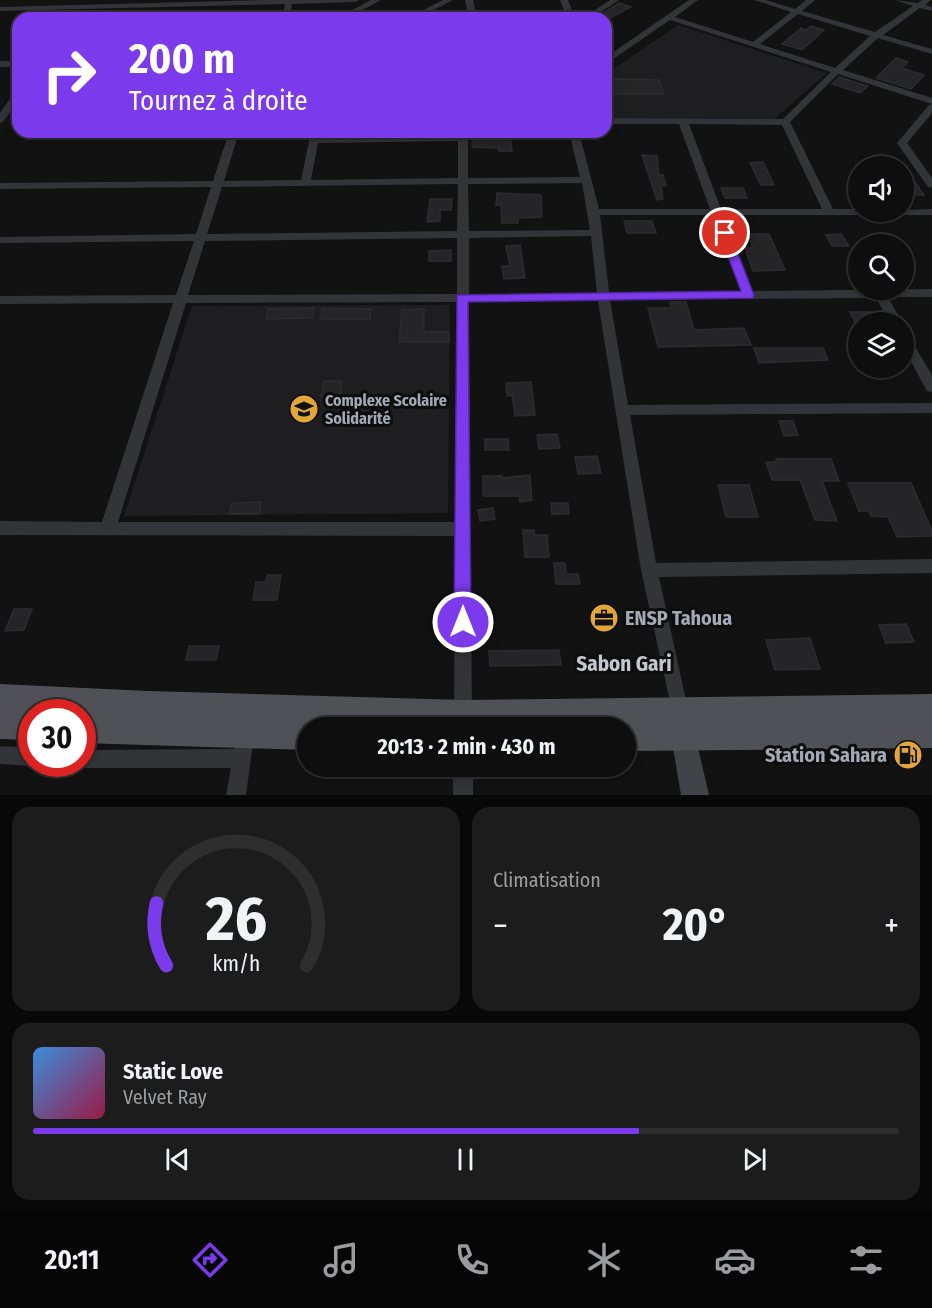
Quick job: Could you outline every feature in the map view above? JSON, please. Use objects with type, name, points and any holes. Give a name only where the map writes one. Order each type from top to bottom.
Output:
[{"type":"main road","points":[[0,699],[144,718],[297,719]]},
{"type":"main road","points":[[875,722],[932,708]]},
{"type":"main road","points":[[96,726],[144,718],[244,746],[297,737]]},
{"type":"main road","points":[[636,723],[875,722],[932,734]]},
{"type":"main road","points":[[636,734],[681,723]]},
{"type":"main road","points":[[0,724],[18,725]]},
{"type":"street","points":[[0,9],[82,4],[355,0]]},
{"type":"street","points":[[357,12],[377,0]]},
{"type":"street","points":[[424,12],[449,0]]},
{"type":"street","points":[[596,12],[615,0]]},
{"type":"street","points":[[612,55],[692,0]]},
{"type":"street","points":[[758,0],[932,52]]},
{"type":"street","points":[[754,45],[811,0]]},
{"type":"street","points":[[899,0],[932,9]]},
{"type":"street","points":[[612,121],[785,122],[874,35],[927,0]]},
{"type":"street","points":[[667,17],[932,101]]},
{"type":"street","points":[[0,120],[12,103]]},
{"type":"street","points":[[932,107],[902,143],[932,185]]},
{"type":"street","points":[[683,122],[748,295]]},
{"type":"street","points":[[785,122],[829,212]]},
{"type":"street","points":[[108,528],[232,138]]},
{"type":"street","points":[[305,183],[315,138]]},
{"type":"street","points":[[463,138],[463,717]]},
{"type":"street","points":[[575,138],[594,212],[603,295],[649,570],[695,795]]},
{"type":"street","points":[[0,186],[586,180]]},
{"type":"street","points":[[594,212],[932,212]]},
{"type":"street","points":[[0,240],[597,233]]},
{"type":"street","points":[[0,300],[848,293]]},
{"type":"street","points":[[914,293],[932,293]]},
{"type":"street","points":[[914,355],[932,387]]},
{"type":"street","points":[[916,358],[932,358]]},
{"type":"street","points":[[622,410],[932,408]]},
{"type":"street","points":[[0,528],[462,529]]},
{"type":"street","points":[[649,570],[932,566]]},
{"type":"street","points":[[96,758],[244,746],[236,795]]},
{"type":"street","points":[[0,755],[18,756]]},
{"type":"street","points":[[463,777],[464,795]]},
{"type":"shaded area","points":[[678,25],[827,73],[774,119],[612,118],[612,70]]},
{"type":"shaded area","name":"Complexe Scolaire Solidarité","points":[[450,305],[448,513],[124,516],[192,306]]},
{"type":"building","points":[[619,3],[631,7],[612,17],[612,12],[605,12]]},
{"type":"building","points":[[811,26],[824,30],[802,50],[782,44],[801,28],[806,30]]},
{"type":"building","points":[[896,58],[908,62],[902,68],[924,75],[911,89],[876,78]]},
{"type":"building","points":[[839,77],[868,86],[860,93],[832,84]]},
{"type":"building","points":[[612,79],[659,80],[664,94],[612,94]]},
{"type":"building","points":[[473,138],[511,138],[512,151],[499,151],[498,148],[472,147]]},
{"type":"building","points":[[642,155],[657,156],[659,175],[663,175],[666,186],[661,186],[663,199],[657,200]]},
{"type":"building","points":[[763,162],[774,185],[761,185],[750,163]]},
{"type":"building","points":[[914,180],[922,192],[924,195],[914,195]]},
{"type":"building","points":[[721,188],[743,188],[747,198],[725,198]]},
{"type":"building","points":[[497,193],[541,195],[542,217],[518,218],[518,223],[502,223],[501,205],[496,205]]},
{"type":"building","points":[[430,199],[452,199],[451,210],[440,210],[440,221],[427,222]]},
{"type":"building","points":[[624,221],[652,221],[656,233],[627,233]]},
{"type":"building","points":[[748,234],[769,234],[785,270],[753,271],[745,248],[753,248]]},
{"type":"building","points":[[841,234],[848,246],[832,246],[826,235]]},
{"type":"building","points":[[520,245],[525,278],[504,279],[502,266],[510,266],[506,246]]},
{"type":"building","points":[[451,250],[451,261],[429,261],[429,251]]},
{"type":"building","points":[[670,302],[686,302],[694,330],[744,328],[751,345],[658,347],[648,308],[671,308]]},
{"type":"building","points":[[314,308],[313,318],[266,319],[268,309]]},
{"type":"building","points":[[322,309],[371,309],[370,319],[321,319]]},
{"type":"building","points":[[424,309],[424,332],[449,332],[449,342],[399,342],[402,310]]},
{"type":"building","points":[[754,348],[823,348],[828,360],[759,363]]},
{"type":"building","points":[[324,381],[342,381],[340,397],[321,397]]},
{"type":"building","points":[[531,382],[535,415],[515,416],[512,395],[507,396],[506,383]]},
{"type":"building","points":[[779,421],[793,421],[798,435],[784,436]]},
{"type":"building","points":[[557,434],[560,448],[539,449],[537,435]]},
{"type":"building","points":[[485,439],[508,439],[509,450],[485,450]]},
{"type":"building","points":[[597,456],[601,473],[578,474],[575,457]]},
{"type":"building","points":[[776,459],[831,459],[839,481],[822,481],[837,521],[815,520],[800,480],[772,480],[766,462],[777,462]]},
{"type":"building","points":[[530,475],[532,500],[520,502],[519,496],[483,496],[483,476],[502,476],[502,478]]},
{"type":"building","points":[[848,483],[911,483],[932,531],[932,536],[897,537],[888,517],[871,516],[869,511],[859,511]]},
{"type":"building","points":[[718,485],[749,485],[758,517],[726,517]]},
{"type":"building","points":[[261,502],[259,514],[229,514],[232,503]]},
{"type":"building","points":[[551,503],[568,503],[569,514],[552,514]]},
{"type":"building","points":[[493,508],[495,519],[480,521],[478,510]]},
{"type":"building","points":[[523,530],[534,530],[535,535],[547,535],[549,557],[525,557]]},
{"type":"building","points":[[554,563],[565,563],[566,574],[578,574],[580,584],[556,584]]},
{"type":"building","points":[[267,575],[281,575],[277,600],[253,600],[256,582],[266,582]]},
{"type":"building","points":[[14,609],[32,609],[24,630],[5,631]]},
{"type":"building","points":[[906,624],[914,642],[886,643],[879,625]]},
{"type":"building","points":[[810,638],[820,669],[775,670],[766,640]]},
{"type":"building","points":[[189,646],[219,646],[216,660],[186,660]]},
{"type":"building","points":[[559,650],[561,665],[490,666],[489,651]]},
{"type":"place","name":"Complexe Scolaire Solidarité","points":[[304,409]]},
{"type":"place","name":"ENSP Tahoua","points":[[604,618]]},
{"type":"place","name":"Station Sahara","points":[[908,755]]},
{"type":"district","name":"Sabon Gari","points":[[624,664]]},
{"type":"route","points":[[463,622],[462,298],[748,295],[725,233]]}]
